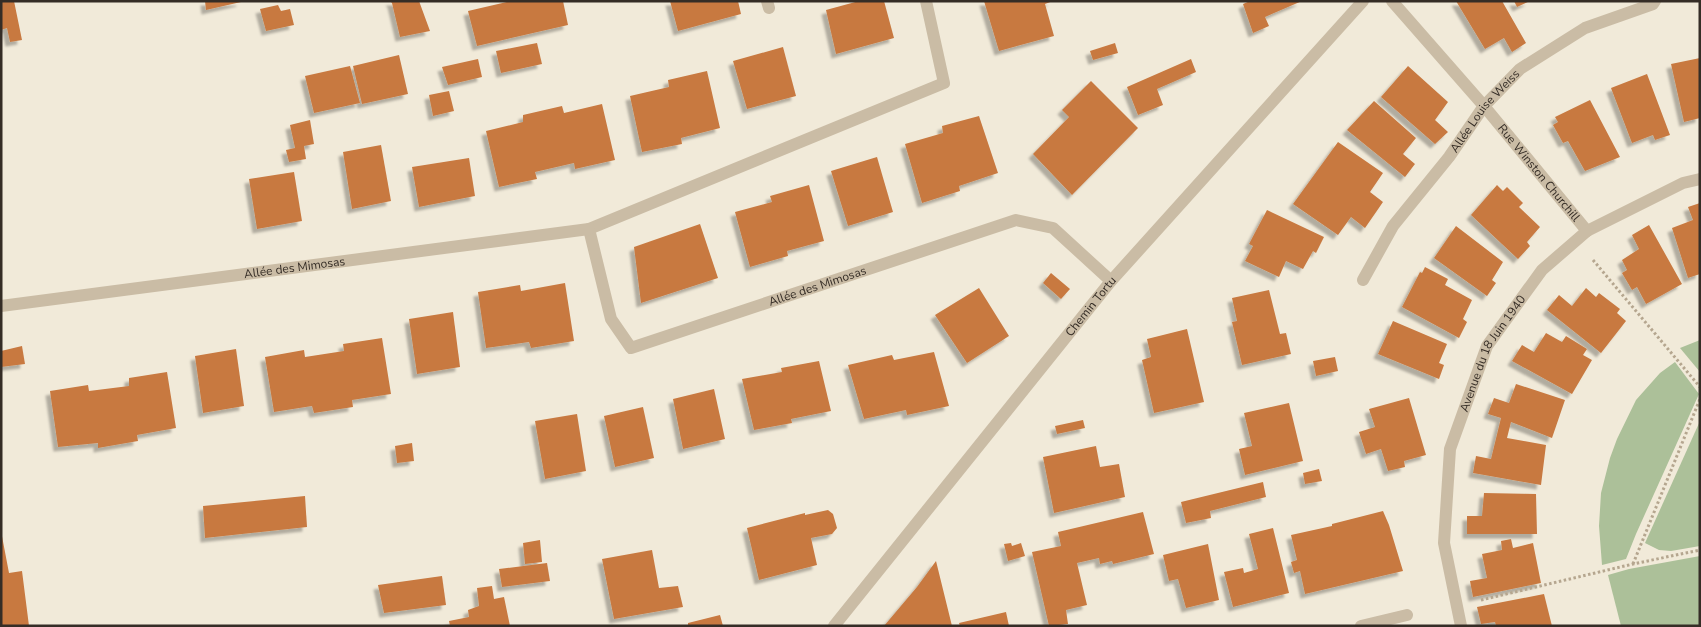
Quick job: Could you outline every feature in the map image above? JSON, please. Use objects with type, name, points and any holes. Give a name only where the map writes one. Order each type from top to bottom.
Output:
[{"type":"street","name":"Allée des Mimosas","points":[[1,306],[589,228],[944,83],[926,1]]},
{"type":"street","name":"Chemin Tortu","points":[[834,626],[1111,281],[1363,1]]},
{"type":"street","name":"Rue Winston Churchill","points":[[1392,1],[1484,106],[1587,231]]},
{"type":"street","name":"Allée Louise Weiss","points":[[1363,280],[1393,226],[1449,157],[1484,106],[1520,69],[1585,28],[1653,4],[1655,1]]},
{"type":"street","name":"Avenue du 18 Juin 1940","points":[[1461,626],[1444,543],[1450,450],[1487,346],[1542,270],[1587,231],[1683,183],[1700,179]]},
{"type":"street","name":"Allée des Mimosas","points":[[589,228],[611,319],[631,348],[1016,220],[1052,228],[1111,281]]},
{"type":"street","points":[[1361,626],[1407,615]]},
{"type":"path","points":[[1576,240],[1700,387]]},
{"type":"path","points":[[1633,564],[1700,399]]},
{"type":"path","points":[[1456,605],[1700,550]]},
{"type":"green space","points":[[1700,340],[1700,372],[1680,348]]},
{"type":"green space","points":[[1675,362],[1699,394],[1626,559],[1602,565],[1599,526],[1601,493],[1610,458],[1636,400],[1660,373]]},
{"type":"green space","points":[[1700,421],[1700,546],[1671,551],[1659,550],[1645,543]]},
{"type":"green space","points":[[1700,556],[1700,626],[1621,626],[1608,575],[1629,569]]},
{"type":"building","points":[[1,1],[14,1],[22,40],[10,42],[7,28],[1,30]]},
{"type":"building","points":[[205,1],[241,1],[241,2],[206,10]]},
{"type":"building","points":[[390,1],[419,1],[430,31],[400,37]]},
{"type":"building","points":[[511,1],[563,1],[568,25],[477,46],[468,11]]},
{"type":"building","points":[[670,1],[738,1],[741,14],[678,31]]},
{"type":"building","points":[[859,1],[884,1],[894,38],[836,54],[826,10]]},
{"type":"building","points":[[984,1],[1053,1],[1045,4],[1054,36],[999,51]]},
{"type":"building","points":[[1250,1],[1302,1],[1265,17],[1269,26],[1253,33],[1243,4]]},
{"type":"building","points":[[1456,1],[1502,1],[1526,43],[1512,52],[1504,38],[1485,49]]},
{"type":"building","points":[[1514,1],[1530,1],[1517,7]]},
{"type":"building","points":[[278,5],[281,11],[290,9],[294,25],[266,31],[260,9]]},
{"type":"building","points":[[537,43],[542,64],[501,73],[496,51]]},
{"type":"building","points":[[1115,43],[1118,53],[1093,60],[1090,51]]},
{"type":"building","points":[[783,47],[796,96],[747,109],[733,61]]},
{"type":"building","points":[[399,55],[408,94],[362,104],[353,66]]},
{"type":"building","points":[[1700,58],[1700,118],[1684,122],[1671,64]]},
{"type":"building","points":[[478,59],[482,77],[448,85],[442,67]]},
{"type":"building","points":[[1191,59],[1196,72],[1157,89],[1163,105],[1138,115],[1127,87]]},
{"type":"building","points":[[350,66],[360,103],[314,113],[305,76]]},
{"type":"building","points":[[1408,66],[1448,102],[1435,120],[1448,132],[1435,144],[1381,97]]},
{"type":"building","points":[[707,71],[720,128],[681,138],[682,144],[642,152],[630,96],[669,87],[668,80]]},
{"type":"building","points":[[1647,74],[1670,135],[1655,140],[1653,135],[1632,143],[1611,88]]},
{"type":"building","points":[[1091,81],[1138,128],[1072,195],[1033,154],[1069,117],[1062,110]]},
{"type":"building","points":[[449,91],[454,111],[433,116],[429,95]]},
{"type":"building","points":[[1590,100],[1620,157],[1585,171],[1568,141],[1563,143],[1553,125],[1558,122],[1555,117]]},
{"type":"building","points":[[1374,101],[1416,138],[1403,154],[1415,164],[1405,177],[1347,130]]},
{"type":"building","points":[[602,104],[615,160],[575,169],[574,163],[535,172],[537,179],[499,187],[486,131],[523,122],[523,115],[562,106],[564,113]]},
{"type":"building","points":[[979,116],[998,173],[959,186],[960,191],[922,203],[905,144],[943,133],[942,126]]},
{"type":"building","points":[[310,120],[314,144],[304,146],[306,159],[289,162],[286,150],[295,148],[290,125]]},
{"type":"building","points":[[1338,142],[1383,173],[1370,192],[1383,202],[1365,228],[1351,217],[1338,235],[1293,204]]},
{"type":"building","points":[[381,145],[391,201],[352,209],[343,152]]},
{"type":"building","points":[[877,157],[893,212],[848,226],[831,171]]},
{"type":"building","points":[[469,158],[475,196],[419,207],[412,167]]},
{"type":"building","points":[[294,172],[302,221],[257,229],[249,179]]},
{"type":"building","points":[[809,185],[824,241],[787,251],[788,256],[750,267],[735,212],[772,202],[770,196]]},
{"type":"building","points":[[1497,185],[1503,191],[1507,187],[1523,203],[1519,207],[1540,227],[1527,242],[1530,246],[1518,259],[1471,215]]},
{"type":"building","points":[[1700,203],[1700,274],[1688,278],[1672,228],[1693,220],[1688,207]]},
{"type":"building","points":[[1267,210],[1324,237],[1316,253],[1313,251],[1303,269],[1286,261],[1279,277],[1245,261],[1253,246],[1249,244]]},
{"type":"building","points":[[700,224],[718,278],[641,303],[634,247]]},
{"type":"building","points":[[1649,225],[1682,284],[1646,304],[1637,287],[1632,290],[1622,273],[1627,270],[1622,260],[1639,249],[1632,235]]},
{"type":"building","points":[[1456,226],[1503,262],[1492,280],[1496,283],[1487,296],[1434,258]]},
{"type":"building","points":[[1425,267],[1448,279],[1445,285],[1472,300],[1463,319],[1467,322],[1459,338],[1402,307],[1420,272],[1422,273]]},
{"type":"building","points":[[1051,273],[1070,289],[1061,299],[1043,283]]},
{"type":"building","points":[[565,283],[574,341],[531,348],[529,342],[486,348],[478,292],[520,285],[521,291]]},
{"type":"building","points":[[979,288],[1009,336],[967,363],[935,315]]},
{"type":"building","points":[[1586,288],[1596,297],[1599,293],[1620,309],[1617,313],[1626,321],[1601,353],[1547,310],[1559,295],[1572,306]]},
{"type":"building","points":[[1269,290],[1280,334],[1286,333],[1291,354],[1242,365],[1232,322],[1237,321],[1232,298]]},
{"type":"building","points":[[453,312],[460,367],[417,374],[409,319]]},
{"type":"building","points":[[1393,321],[1447,344],[1439,363],[1444,365],[1439,379],[1378,354]]},
{"type":"building","points":[[1187,329],[1204,402],[1154,413],[1142,360],[1151,357],[1147,339]]},
{"type":"building","points":[[1546,333],[1562,342],[1566,336],[1587,349],[1583,355],[1592,360],[1572,394],[1512,361],[1522,345],[1534,352]]},
{"type":"building","points":[[382,338],[391,394],[352,400],[353,407],[314,413],[312,406],[274,412],[265,357],[304,350],[305,357],[344,351],[343,344]]},
{"type":"building","points":[[22,346],[25,364],[1,367],[1,351]]},
{"type":"building","points":[[236,349],[244,406],[203,413],[195,356]]},
{"type":"building","points":[[934,352],[949,406],[907,415],[906,410],[864,419],[848,365],[892,355],[894,360]]},
{"type":"building","points":[[1335,357],[1338,371],[1316,376],[1313,361]]},
{"type":"building","points":[[819,361],[831,411],[791,419],[792,423],[754,430],[742,379],[782,372],[781,368]]},
{"type":"building","points":[[167,372],[176,428],[137,435],[138,441],[98,448],[98,443],[58,447],[50,391],[88,385],[89,391],[129,386],[129,378]]},
{"type":"building","points":[[1516,384],[1565,400],[1552,438],[1511,422],[1507,438],[1546,445],[1541,485],[1473,473],[1476,456],[1491,459],[1501,418],[1488,414],[1494,398],[1509,403]]},
{"type":"building","points":[[714,389],[725,439],[683,449],[673,399]]},
{"type":"building","points":[[1409,398],[1426,455],[1404,461],[1405,467],[1388,471],[1381,449],[1366,454],[1359,432],[1375,427],[1369,409]]},
{"type":"building","points":[[1289,403],[1303,461],[1245,475],[1239,449],[1252,446],[1244,413]]},
{"type":"building","points":[[643,407],[654,458],[615,467],[604,416]]},
{"type":"building","points":[[577,414],[586,471],[545,479],[535,421]]},
{"type":"building","points":[[1083,420],[1085,428],[1057,434],[1055,426]]},
{"type":"building","points":[[412,443],[414,461],[397,463],[395,446]]},
{"type":"building","points":[[1096,446],[1100,467],[1119,464],[1125,497],[1054,513],[1043,457]]},
{"type":"building","points":[[1319,469],[1322,481],[1305,484],[1303,473]]},
{"type":"building","points":[[1263,482],[1266,497],[1210,511],[1211,518],[1186,523],[1181,502]]},
{"type":"building","points":[[1484,493],[1536,494],[1537,534],[1467,534],[1467,516],[1482,516]]},
{"type":"building","points":[[305,496],[307,527],[205,538],[203,506]]},
{"type":"building","points":[[828,510],[833,514],[837,528],[832,534],[811,538],[817,565],[759,580],[747,528],[805,513],[805,515]]},
{"type":"building","points":[[1383,511],[1403,571],[1305,594],[1300,571],[1294,573],[1291,562],[1297,560],[1291,535],[1332,526],[1332,524]]},
{"type":"building","points":[[1143,512],[1154,554],[1113,564],[1112,561],[1100,564],[1099,558],[1077,563],[1087,605],[1066,610],[1068,624],[1049,626],[1032,552],[1061,546],[1058,532]]},
{"type":"building","points":[[1273,528],[1289,593],[1233,607],[1224,572],[1243,568],[1244,573],[1258,569],[1249,534]]},
{"type":"building","points":[[1,531],[9,573],[22,571],[29,626],[1,626]]},
{"type":"building","points":[[1511,539],[1513,548],[1533,543],[1541,583],[1473,597],[1470,581],[1487,578],[1482,554],[1502,550],[1501,541]]},
{"type":"building","points":[[540,540],[542,562],[525,564],[523,543]]},
{"type":"building","points":[[1011,543],[1012,546],[1021,543],[1025,556],[1008,561],[1004,544]]},
{"type":"building","points":[[1208,544],[1219,600],[1186,608],[1178,579],[1169,581],[1163,555]]},
{"type":"building","points":[[652,550],[659,588],[678,586],[683,607],[614,619],[602,559]]},
{"type":"building","points":[[936,561],[952,626],[884,626],[917,587]]},
{"type":"building","points":[[547,563],[550,581],[502,587],[499,569]]},
{"type":"building","points":[[442,576],[446,605],[384,613],[378,585]]},
{"type":"building","points":[[492,586],[494,599],[504,597],[510,626],[450,626],[449,621],[469,617],[468,610],[479,606],[477,588]]},
{"type":"building","points":[[1544,594],[1552,626],[1496,626],[1495,622],[1481,624],[1477,607]]},
{"type":"building","points":[[1006,612],[1009,626],[960,626],[959,623]]},
{"type":"building","points":[[720,615],[723,626],[688,626],[688,623]]}]
